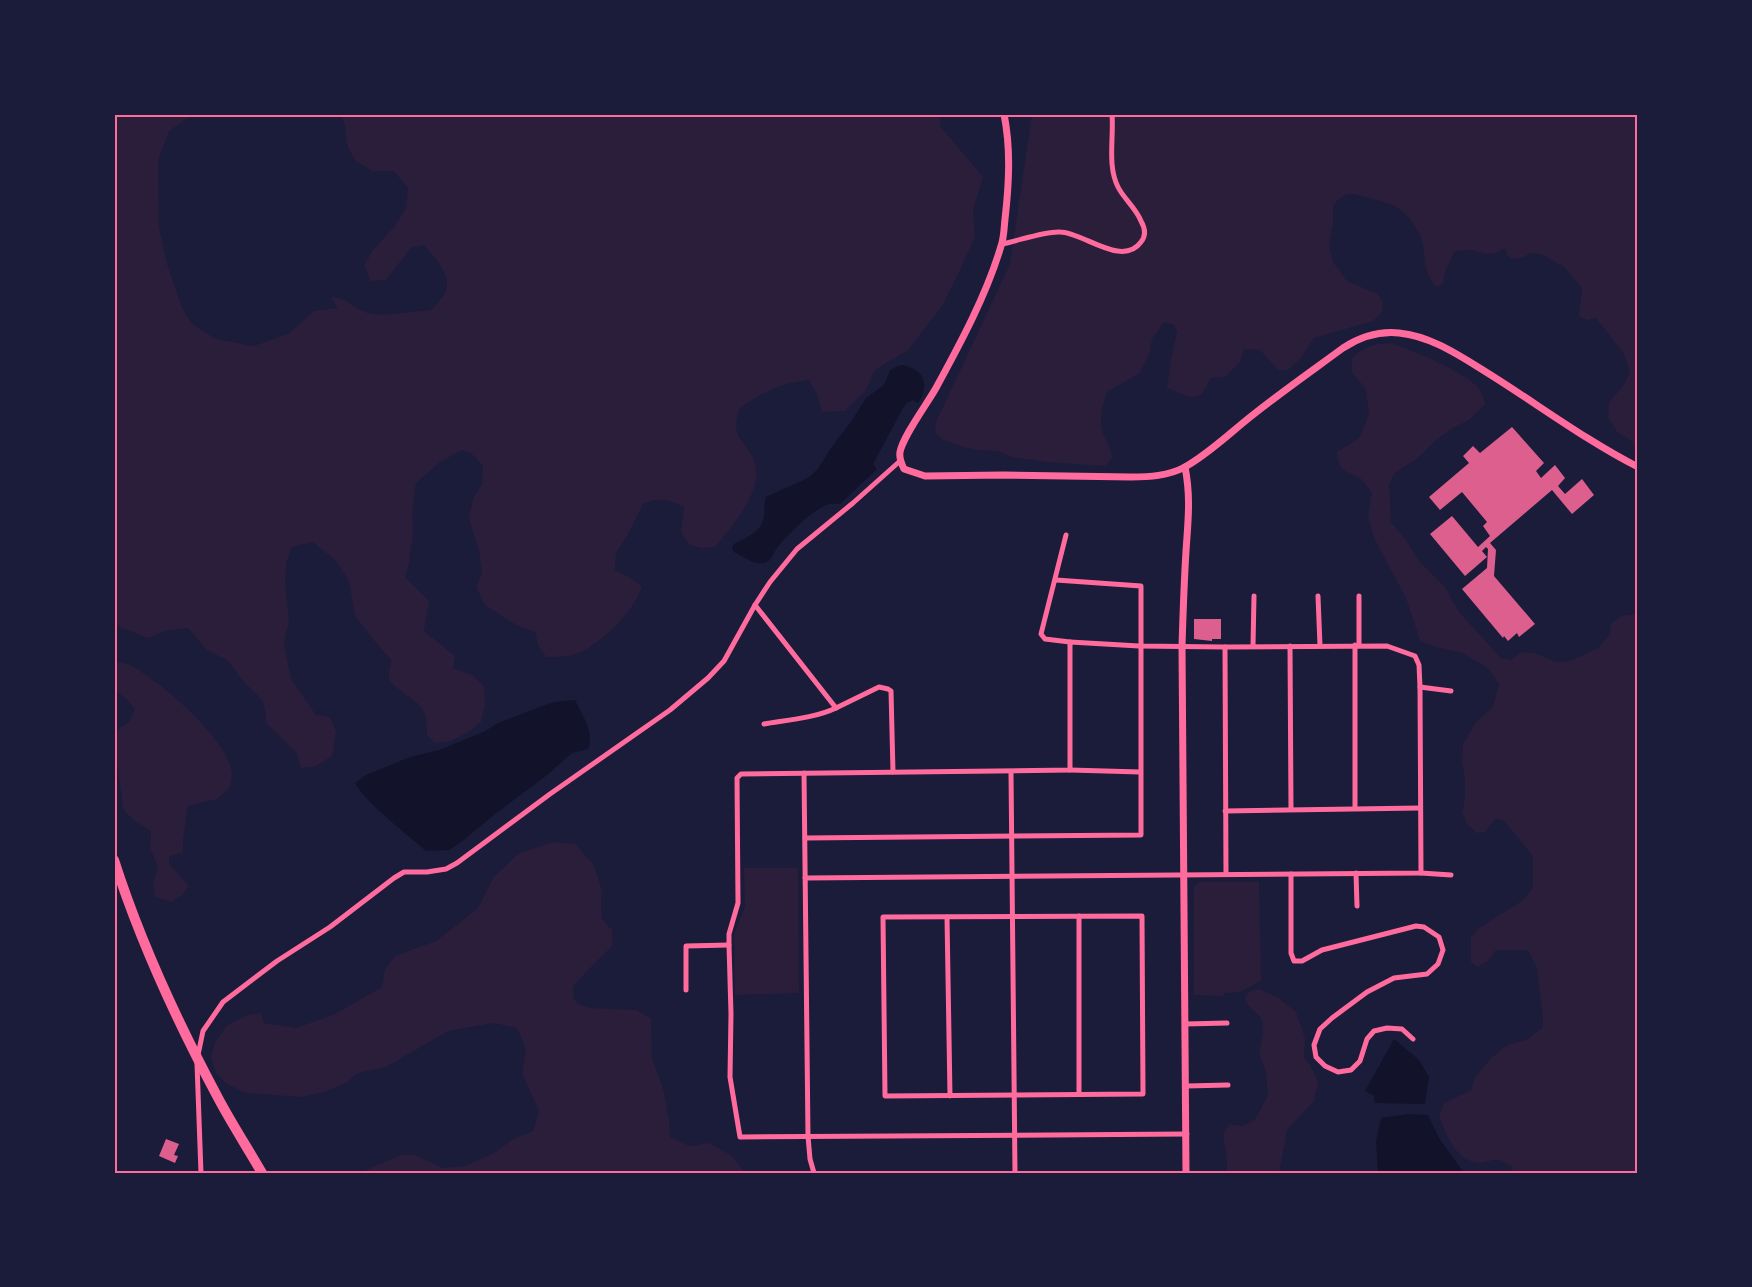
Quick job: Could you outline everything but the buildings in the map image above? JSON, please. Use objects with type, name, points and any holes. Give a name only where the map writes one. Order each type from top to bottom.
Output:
[{"type":"highway","points":[[114,860],[144,944],[175,1015],[217,1096],[262,1173]]},
{"type":"street","points":[[1004,114],[1009,153],[1008,191],[1002,244],[988,283],[968,325],[937,385],[904,439],[900,452],[900,461],[904,469],[925,476],[1148,477],[1172,472],[1211,448],[1343,348],[1354,341],[1385,332],[1414,335],[1433,342],[1638,466]]},
{"type":"street","points":[[1002,244],[1058,231],[1068,232],[1114,252],[1131,250],[1142,242],[1144,226],[1118,186],[1112,167],[1114,130],[1112,114]]},
{"type":"street","points":[[201,1173],[197,1084],[199,1046],[203,1032],[223,1002],[404,872],[427,873],[447,869],[457,863],[670,710],[708,678],[724,661],[755,605],[770,582],[797,549],[900,461]]},
{"type":"street","points":[[1185,466],[1190,509],[1183,596],[1182,646],[1186,1173]]},
{"type":"street","points":[[1066,535],[1041,634],[1044,639],[1139,646],[1387,646],[1415,656],[1419,665],[1420,687],[1421,873]]},
{"type":"street","points":[[805,838],[1141,835],[1139,646],[1141,586],[1056,580]]},
{"type":"street","points":[[1253,646],[1254,596]]},
{"type":"street","points":[[1318,596],[1320,646]]},
{"type":"street","points":[[1354,808],[1359,596]]},
{"type":"street","points":[[755,605],[836,708]]},
{"type":"street","points":[[1070,642],[1070,770]]},
{"type":"street","points":[[1290,646],[1291,809]]},
{"type":"street","points":[[1225,647],[1226,874]]},
{"type":"street","points":[[764,724],[829,711],[879,687],[888,688],[891,691],[893,772]]},
{"type":"street","points":[[1420,687],[1451,691]]},
{"type":"street","points":[[1140,772],[1070,770],[741,774],[737,778],[738,903],[729,934],[730,1077],[740,1137],[1187,1134]]},
{"type":"street","points":[[1011,772],[1015,1173]]},
{"type":"street","points":[[804,773],[808,1136],[814,1173]]},
{"type":"street","points":[[1225,811],[1420,808]]},
{"type":"street","points":[[1356,873],[1357,906]]},
{"type":"street","points":[[1291,874],[1291,953],[1294,960],[1302,961],[1322,950],[1416,926],[1424,927],[1438,937],[1443,950],[1438,963],[1427,974],[1394,978],[1367,992],[1332,1018],[1320,1029],[1314,1044],[1316,1057],[1325,1066],[1338,1072],[1351,1070],[1360,1061],[1366,1039],[1374,1031],[1387,1028],[1402,1029],[1413,1040]]},
{"type":"street","points":[[805,878],[1451,874]]},
{"type":"street","points":[[1079,916],[1079,1095]]},
{"type":"street","points":[[1079,916],[1142,916],[1143,1094],[885,1096],[883,917],[1079,916]]},
{"type":"street","points":[[947,917],[950,1096]]},
{"type":"street","points":[[686,990],[686,946],[729,945]]},
{"type":"street","points":[[1185,1024],[1227,1023]]},
{"type":"street","points":[[1186,1086],[1227,1085]]},
{"type":"shaded area","points":[[114,114],[194,114],[169,131],[158,161],[159,227],[167,264],[181,305],[191,323],[216,339],[254,346],[288,334],[314,311],[338,308],[331,297],[346,301],[371,314],[388,314],[431,310],[444,295],[447,281],[445,275],[424,245],[411,248],[386,280],[371,281],[364,265],[373,250],[394,227],[406,209],[408,188],[394,171],[372,171],[356,161],[348,148],[344,122],[340,114],[940,114],[940,126],[983,177],[973,210],[975,237],[942,306],[908,350],[875,370],[866,390],[845,411],[822,412],[817,394],[809,380],[789,383],[772,389],[739,409],[736,425],[738,435],[752,456],[756,468],[753,492],[747,504],[715,547],[702,548],[689,545],[681,532],[684,507],[664,500],[654,500],[643,504],[616,553],[615,570],[642,586],[638,596],[608,634],[579,653],[546,657],[538,645],[535,632],[516,625],[485,605],[476,587],[482,573],[479,551],[469,519],[473,499],[482,484],[483,466],[472,454],[462,450],[440,462],[416,483],[412,512],[413,534],[405,577],[429,601],[424,631],[455,656],[453,668],[472,675],[484,686],[485,704],[481,722],[470,731],[451,741],[435,743],[427,735],[423,710],[390,681],[391,659],[355,616],[349,581],[336,561],[313,542],[292,547],[286,563],[285,584],[289,621],[284,643],[291,679],[316,715],[330,717],[336,731],[332,756],[316,766],[301,768],[296,752],[267,724],[263,701],[243,681],[228,661],[207,650],[188,628],[165,631],[148,638],[122,628],[114,622]]},
{"type":"shaded area","points":[[1032,114],[1638,114],[1638,453],[1632,441],[1617,432],[1608,417],[1609,402],[1623,386],[1630,372],[1624,354],[1596,318],[1587,320],[1579,316],[1582,288],[1564,267],[1541,254],[1531,253],[1522,258],[1512,259],[1503,249],[1491,254],[1470,250],[1455,251],[1445,272],[1443,284],[1436,287],[1427,271],[1422,239],[1406,214],[1390,204],[1353,194],[1341,197],[1333,206],[1329,244],[1333,262],[1347,281],[1378,294],[1383,303],[1382,312],[1373,321],[1314,338],[1300,359],[1288,370],[1278,370],[1260,350],[1244,349],[1240,362],[1225,377],[1211,378],[1202,394],[1191,398],[1167,388],[1177,331],[1174,325],[1164,322],[1152,339],[1150,352],[1140,373],[1107,392],[1101,425],[1112,458],[1105,466],[1012,457],[998,451],[977,450],[944,440],[936,434],[935,424],[1010,264]]},
{"type":"shaded area","points":[[1391,343],[1440,363],[1465,377],[1480,390],[1484,399],[1485,404],[1469,420],[1436,440],[1418,458],[1395,473],[1389,484],[1391,522],[1419,561],[1445,587],[1459,612],[1501,658],[1511,660],[1521,652],[1535,653],[1556,662],[1570,661],[1598,648],[1610,634],[1611,624],[1621,616],[1638,614],[1638,1173],[1513,1173],[1512,1167],[1499,1160],[1480,1163],[1464,1158],[1453,1146],[1439,1115],[1444,1103],[1471,1090],[1475,1077],[1490,1059],[1507,1045],[1526,1040],[1542,1028],[1537,968],[1528,950],[1496,950],[1488,961],[1478,967],[1471,962],[1471,937],[1479,928],[1522,901],[1533,888],[1533,856],[1503,820],[1495,819],[1485,832],[1477,833],[1467,824],[1462,812],[1465,798],[1463,744],[1476,722],[1493,707],[1499,684],[1489,669],[1463,653],[1420,641],[1406,598],[1375,540],[1368,518],[1372,493],[1362,480],[1342,468],[1338,459],[1337,452],[1359,438],[1369,414],[1366,390],[1352,372],[1352,358],[1370,346]]},
{"type":"shaded area","points":[[903,365],[921,374],[924,390],[918,403],[913,400],[903,408],[873,464],[877,469],[840,504],[824,506],[809,516],[786,537],[766,562],[753,561],[734,552],[732,547],[734,544],[753,533],[763,522],[766,497],[808,478],[818,469],[866,398],[884,385],[890,370]]},
{"type":"shaded area","points":[[114,661],[130,665],[144,674],[190,711],[217,741],[232,771],[230,787],[217,799],[187,806],[183,852],[169,857],[169,864],[189,886],[181,896],[171,902],[155,897],[153,884],[158,867],[150,848],[151,831],[124,811],[114,754],[114,732],[129,722],[135,709],[127,699],[114,690]]},
{"type":"shaded area","points":[[575,700],[589,730],[588,749],[572,753],[449,850],[426,851],[378,809],[355,783],[366,775],[410,757],[439,750],[529,711],[554,702]]},
{"type":"shaded area","points":[[552,842],[575,844],[593,864],[602,890],[602,919],[612,930],[612,946],[573,987],[573,997],[578,1004],[590,1008],[637,1010],[651,1019],[652,1058],[664,1092],[670,1137],[689,1146],[709,1143],[731,1155],[746,1173],[359,1173],[401,1155],[415,1155],[443,1168],[465,1166],[492,1154],[515,1138],[533,1131],[539,1111],[522,1074],[526,1049],[517,1028],[494,1023],[448,1031],[386,1067],[358,1073],[346,1083],[324,1092],[301,1097],[246,1093],[227,1084],[216,1073],[211,1057],[215,1043],[226,1026],[247,1015],[261,1013],[264,1023],[296,1028],[335,1014],[382,987],[385,969],[395,956],[436,941],[478,908],[493,878],[518,854]]},
{"type":"shaded area","points":[[744,868],[798,868],[799,993],[735,995],[734,934],[745,907]]},
{"type":"shaded area","points":[[1199,882],[1259,882],[1261,981],[1240,992],[1224,993],[1223,996],[1194,995],[1194,887]]},
{"type":"shaded area","points":[[1259,989],[1279,998],[1296,1012],[1305,1038],[1304,1058],[1318,1082],[1314,1101],[1287,1130],[1279,1173],[1227,1173],[1223,1135],[1229,1124],[1242,1126],[1255,1120],[1268,1095],[1266,1072],[1259,1053],[1263,1034],[1262,1019],[1248,1005],[1245,998],[1249,992]]},
{"type":"shaded area","points":[[1394,1039],[1419,1060],[1429,1077],[1425,1104],[1375,1103],[1374,1096],[1365,1091]]},
{"type":"shaded area","points":[[1409,1114],[1428,1115],[1439,1138],[1464,1173],[1378,1173],[1376,1141],[1381,1118]]}]
